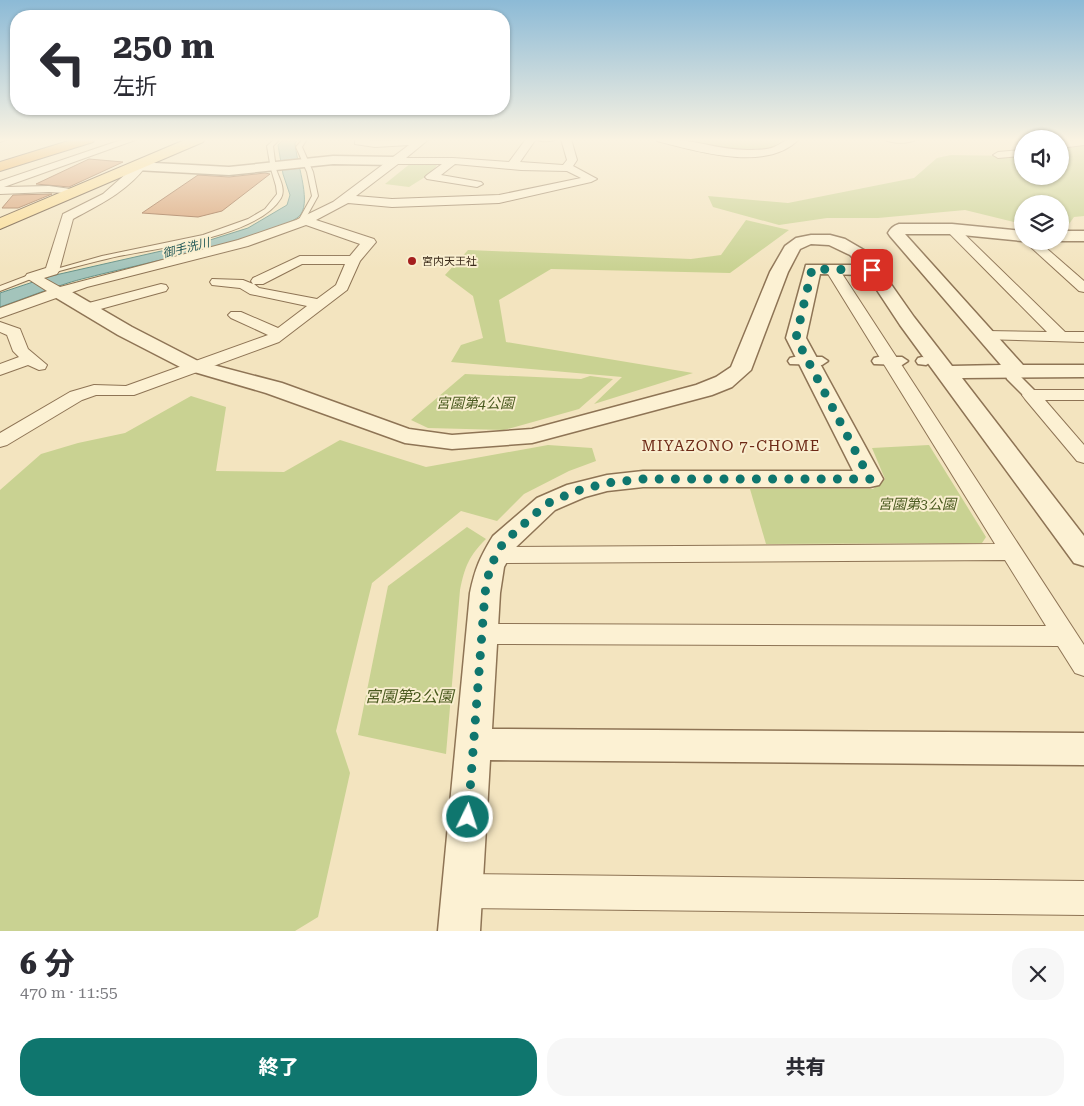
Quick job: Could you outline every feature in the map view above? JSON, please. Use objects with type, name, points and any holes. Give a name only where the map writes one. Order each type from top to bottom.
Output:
[{"type":"main road","points":[[0,224],[98,182]]},
{"type":"street","points":[[34,279],[52,271],[67,217],[107,196],[123,182]]},
{"type":"street","points":[[0,313],[57,291],[242,243],[303,222],[322,214],[346,199],[367,182]]},
{"type":"street","points":[[467,182],[477,184]]},
{"type":"street","points":[[346,199],[392,203],[500,199],[575,182]]},
{"type":"street","points":[[0,191],[52,190],[74,192]]},
{"type":"street","points":[[409,214],[429,202]]},
{"type":"street","points":[[0,441],[85,392],[94,390],[128,392],[255,346],[279,334],[342,287],[354,260],[366,241],[303,222]]},
{"type":"street","points":[[1014,235],[952,229],[899,229],[896,233],[986,336],[1031,395],[1084,457]]},
{"type":"street","points":[[952,229],[1060,336]]},
{"type":"street","points":[[1069,236],[1084,236]]},
{"type":"street","points":[[34,279],[125,331],[198,367],[274,388],[404,436],[452,442],[496,440],[532,436],[619,414],[718,384],[751,361],[779,272],[793,246],[806,240],[824,239],[836,241],[855,249],[872,270],[1084,556]]},
{"type":"street","points":[[1040,250],[1084,288]]},
{"type":"street","points":[[258,281],[300,260],[354,260]]},
{"type":"street","points":[[459,931],[485,593],[490,567],[503,543],[546,504],[576,491],[607,483],[643,479],[870,479],[796,338],[812,269],[872,270]]},
{"type":"street","points":[[832,270],[1084,666]]},
{"type":"street","points":[[218,282],[243,284],[254,291],[320,304]]},
{"type":"street","points":[[86,308],[161,288]]},
{"type":"street","points":[[236,314],[279,334]]},
{"type":"street","points":[[0,327],[14,332],[21,351],[34,362],[0,370]]},
{"type":"street","points":[[986,336],[1084,337]]},
{"type":"street","points":[[946,372],[1014,374],[1084,371]]},
{"type":"street","points":[[1031,395],[1084,395]]},
{"type":"street","points":[[497,555],[1012,552]]},
{"type":"street","points":[[482,634],[1065,636]]},
{"type":"street","points":[[473,744],[1084,749]]},
{"type":"street","points":[[462,891],[1084,898]]},
{"type":"lane","points":[[52,271],[102,258],[197,238],[252,220],[265,211],[278,198],[280,189],[279,182]]},
{"type":"lane","points":[[303,222],[315,196],[311,182]]},
{"type":"lane","points":[[0,289],[34,279]]},
{"type":"green space","points":[[387,182],[416,182],[409,187],[385,184]]},
{"type":"green space","points":[[892,182],[1014,182],[1014,185],[1069,185],[1069,182],[1084,182],[1084,216],[1074,217],[1069,224],[1069,195],[1014,195],[1014,222],[965,210],[878,218],[827,218],[779,225],[713,207],[708,196],[788,203]]},
{"type":"green space","points":[[746,220],[789,230],[730,273],[551,269],[499,300],[506,342],[693,373],[594,404],[622,377],[451,362],[461,345],[483,338],[473,296],[445,275],[468,250],[691,259],[721,255]]},
{"type":"green space","name":"宮園第4公園","points":[[465,374],[581,379],[590,376],[613,379],[579,409],[504,430],[428,428],[411,420]]},
{"type":"green space","points":[[191,396],[226,407],[216,471],[284,472],[340,440],[426,467],[548,445],[592,448],[596,461],[569,471],[524,494],[497,521],[461,511],[372,583],[336,731],[350,773],[318,917],[295,931],[0,931],[0,490],[41,454],[78,443],[125,433]]},
{"type":"green space","name":"宮園第3公園","points":[[929,445],[986,537],[982,543],[766,544],[750,489],[873,489],[885,479],[872,448]]},
{"type":"green space","name":"宮園第2公園","points":[[467,527],[486,539],[468,562],[460,590],[446,754],[358,735],[388,586]]},
{"type":"water","name":"御手洗川","points":[[286,182],[302,182],[304,207],[301,214],[288,223],[231,242],[88,277],[0,307],[0,293],[51,276],[210,240],[248,228],[287,205],[290,195]]},
{"type":"building","points":[[39,182],[79,182],[69,187],[36,184]]},
{"type":"building","points":[[187,182],[259,182],[222,211],[198,217],[142,213]]},
{"type":"building","points":[[52,194],[18,208],[2,208],[13,195]]},
{"type":"place","name":"宮内天王社","points":[[412,261]]},
{"type":"district","name":"MIYAZONO 7-CHOME","points":[[731,446]]},
{"type":"route","points":[[468,817],[485,593],[490,567],[503,543],[546,504],[576,491],[607,483],[643,479],[870,479],[796,338],[812,269],[872,270]]}]
